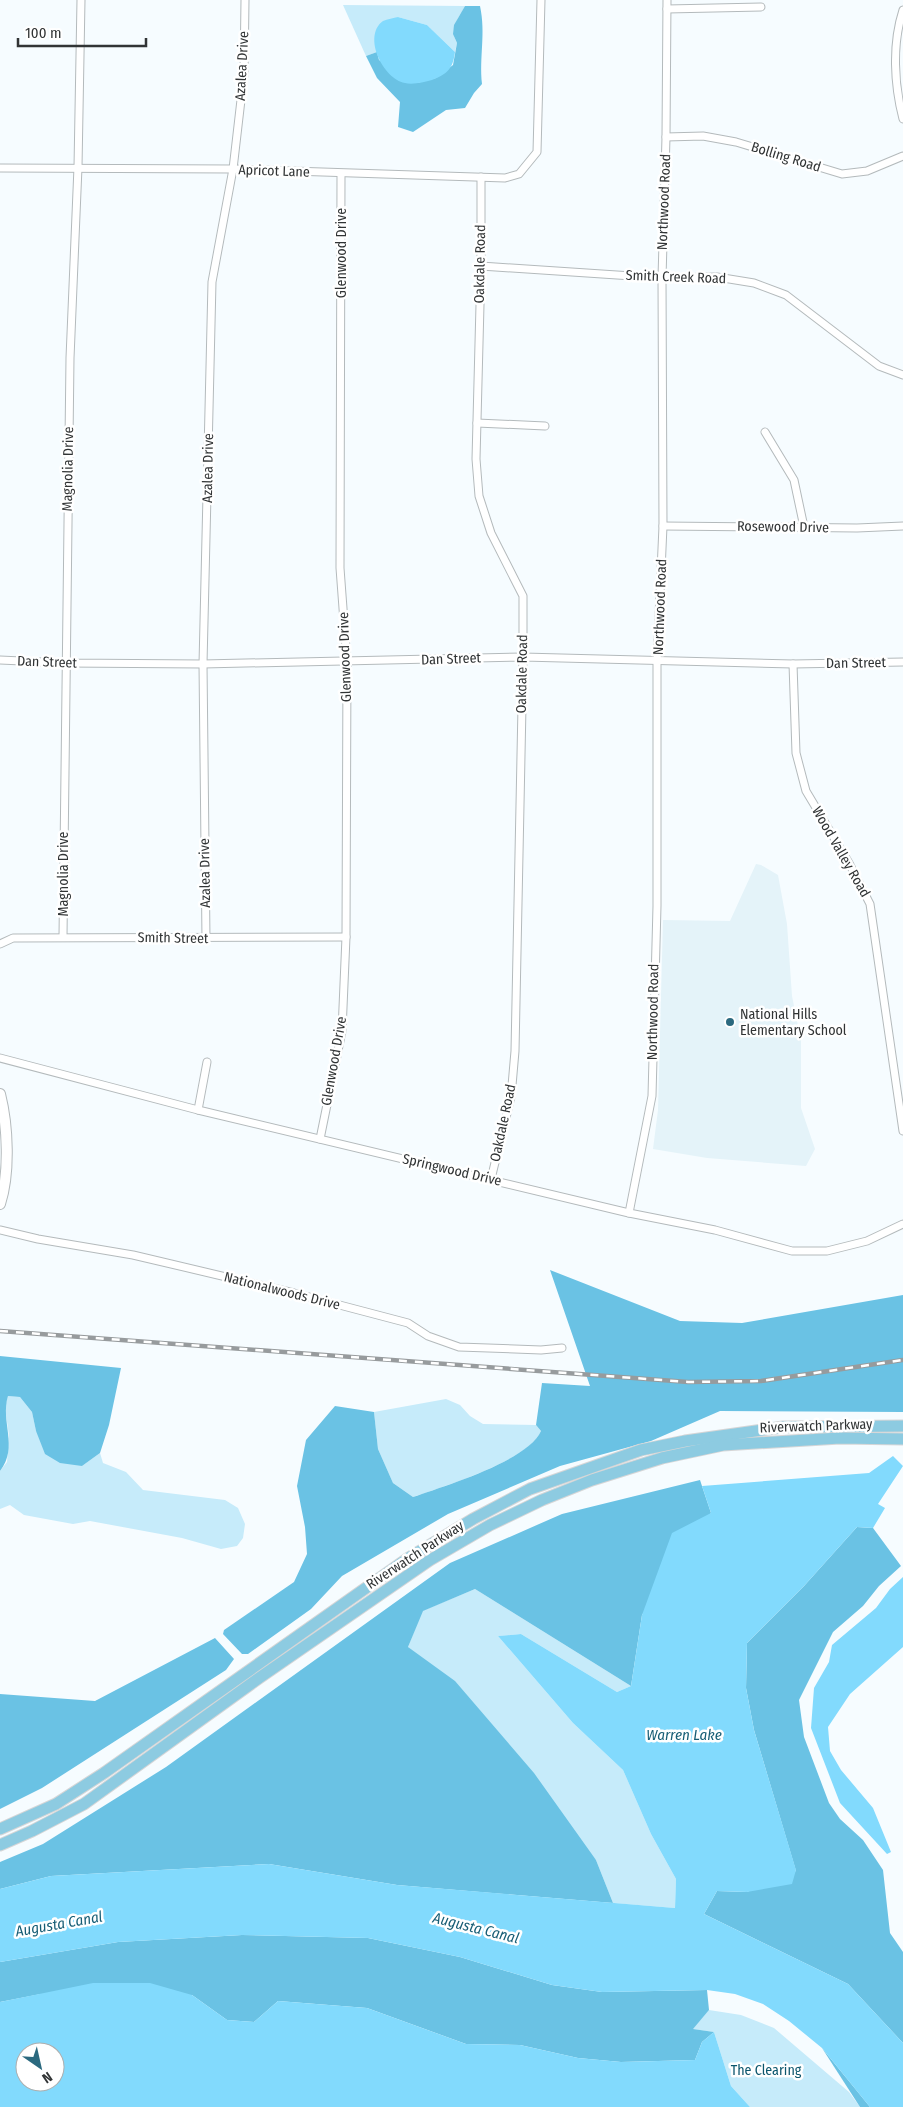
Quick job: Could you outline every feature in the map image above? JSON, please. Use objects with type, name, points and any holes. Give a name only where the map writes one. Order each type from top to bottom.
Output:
[{"type":"main road","name":"Riverwatch Parkway","points":[[0,1829],[56,1804],[112,1767],[407,1559],[473,1519],[530,1489],[640,1450],[685,1440],[784,1427],[903,1426]]},
{"type":"main road","name":"Riverwatch Parkway","points":[[0,1845],[84,1804],[260,1678],[430,1560],[490,1525],[542,1500],[592,1480],[662,1458],[723,1446],[840,1438],[903,1439]]},
{"type":"street","name":"Magnolia Drive","points":[[63,937],[70,358],[78,167],[81,0]]},
{"type":"street","name":"Azalea Drive","points":[[206,939],[203,664],[212,282],[233,169],[244,74],[245,0]]},
{"type":"street","name":"Apricot Lane","points":[[0,168],[233,169],[506,178],[519,174],[537,152],[541,0]]},
{"type":"street","name":"Northwood Road","points":[[629,1212],[652,1096],[657,906],[657,661],[663,526],[662,278],[667,0]]},
{"type":"street","points":[[667,8],[761,7]]},
{"type":"street","points":[[903,10],[896,30],[896,94],[903,119]]},
{"type":"street","name":"Bolling Road","points":[[666,137],[703,136],[736,142],[842,174],[867,171],[903,156]]},
{"type":"street","name":"Glenwood Drive","points":[[320,1139],[342,1031],[346,937],[347,662],[340,568],[341,174]]},
{"type":"street","name":"Oakdale Road","points":[[481,176],[481,266],[476,459],[479,496],[491,533],[523,596],[515,1051],[511,1097],[490,1179]]},
{"type":"street","name":"Smith Creek Road","points":[[481,266],[662,278],[716,277],[754,283],[786,295],[879,366],[903,375]]},
{"type":"street","points":[[477,423],[545,426]]},
{"type":"street","points":[[765,432],[794,480],[804,527]]},
{"type":"street","name":"Rosewood Drive","points":[[663,526],[856,528],[903,526]]},
{"type":"street","name":"Dan Street","points":[[0,660],[65,663],[203,664],[523,657],[794,664],[903,662]]},
{"type":"street","name":"Wood Valley Road","points":[[794,664],[796,753],[806,791],[850,863],[870,904],[903,1131]]},
{"type":"street","name":"Smith Street","points":[[0,944],[13,938],[206,939],[346,937]]},
{"type":"street","name":"Springwood Drive","points":[[0,1058],[198,1110],[629,1212],[715,1230],[792,1251],[827,1251],[867,1241],[903,1224]]},
{"type":"street","points":[[198,1110],[207,1062]]},
{"type":"street","points":[[0,1094],[6,1127],[5,1173],[0,1204]]},
{"type":"street","name":"Nationalwoods Drive","points":[[0,1230],[38,1239],[133,1255],[294,1293],[408,1324],[428,1336],[459,1347],[541,1350],[562,1348]]},
{"type":"shaded area","points":[[465,6],[480,6],[482,16],[482,84],[465,108],[446,110],[413,132],[398,127],[400,102],[377,78],[366,56],[377,52],[379,60],[417,83],[436,78],[453,65],[457,43],[453,34],[454,25]]},
{"type":"shaded area","name":"National Hills Elementary School","points":[[756,864],[778,875],[787,924],[792,996],[801,1041],[801,1108],[815,1149],[806,1166],[707,1158],[653,1149],[658,1110],[663,920],[730,921]]},
{"type":"shaded area","points":[[550,1270],[680,1321],[742,1323],[903,1295],[903,1412],[720,1411],[651,1441],[560,1466],[448,1514],[342,1576],[311,1609],[248,1654],[242,1654],[223,1634],[224,1630],[294,1582],[307,1554],[305,1527],[297,1486],[306,1440],[335,1406],[374,1412],[378,1449],[393,1483],[413,1497],[484,1471],[520,1452],[533,1442],[541,1431],[536,1425],[542,1383],[590,1386]]},
{"type":"shaded area","points":[[0,1356],[121,1368],[109,1425],[100,1453],[82,1466],[60,1463],[45,1454],[36,1431],[32,1412],[20,1397],[8,1396],[6,1415],[9,1443],[8,1453],[0,1471]]},
{"type":"shaded area","points":[[700,1480],[711,1513],[642,1615],[631,1686],[475,1589],[423,1611],[408,1647],[455,1681],[534,1773],[596,1860],[613,1903],[397,1885],[269,1864],[51,1876],[0,1889],[0,1862],[43,1844],[166,1767],[450,1563],[562,1514]]},
{"type":"shaded area","points":[[857,1527],[873,1528],[901,1566],[879,1586],[863,1606],[833,1632],[799,1700],[804,1737],[829,1803],[840,1819],[863,1840],[883,1870],[890,1933],[903,1952],[903,2043],[848,1984],[704,1914],[717,1891],[747,1892],[796,1871],[754,1730],[746,1688],[747,1643],[804,1586]]},
{"type":"shaded area","points":[[215,1638],[234,1659],[226,1670],[42,1788],[0,1809],[0,1694],[95,1701]]},
{"type":"shaded area","points":[[242,1935],[368,1938],[460,1957],[552,1985],[602,1992],[707,1990],[709,2010],[693,2029],[714,2032],[702,2042],[695,2060],[621,2062],[578,2058],[520,2045],[466,2044],[367,2008],[278,2001],[254,2022],[227,2020],[192,1995],[41,1994],[0,2002],[0,1962],[118,1942]]},
{"type":"shaded area","points":[[822,2048],[870,2107],[860,2107]]},
{"type":"green space","points":[[343,5],[465,6],[454,28],[457,43],[455,52],[427,25],[398,17],[375,37],[377,52],[366,56]]},
{"type":"green space","points":[[8,1396],[20,1397],[32,1412],[36,1431],[82,1466],[100,1453],[103,1463],[126,1472],[143,1490],[225,1500],[238,1508],[245,1524],[243,1538],[237,1546],[221,1549],[182,1538],[90,1521],[73,1524],[24,1515],[10,1505],[0,1509],[0,1471],[7,1462],[9,1436],[5,1407]]},
{"type":"green space","points":[[446,1399],[460,1405],[470,1416],[483,1424],[536,1425],[541,1431],[533,1442],[503,1462],[464,1479],[413,1497],[393,1483],[378,1449],[374,1412]]},
{"type":"green space","points":[[475,1589],[631,1686],[617,1692],[521,1634],[498,1636],[573,1723],[623,1770],[651,1834],[676,1879],[675,1908],[613,1903],[596,1860],[408,1647],[422,1611]]},
{"type":"green space","name":"The Clearing","points":[[709,2010],[741,2015],[774,2028],[849,2092],[860,2107],[750,2107],[731,2086],[714,2032],[692,2029]]},
{"type":"water","points":[[398,17],[427,25],[455,52],[453,62],[446,73],[432,80],[411,84],[397,80],[389,74],[378,56],[374,36],[377,28],[383,21]]},
{"type":"water","points":[[893,1456],[903,1466],[878,1504],[885,1508],[873,1528],[857,1527],[804,1586],[747,1643],[746,1688],[754,1730],[796,1870],[792,1884],[747,1892],[717,1891],[704,1914],[848,1984],[903,2043],[903,2107],[870,2107],[822,2048],[789,2021],[763,2004],[735,1994],[707,1990],[602,1992],[552,1985],[460,1957],[368,1938],[242,1935],[118,1942],[0,1962],[0,1889],[51,1876],[269,1864],[397,1885],[675,1908],[676,1879],[651,1834],[623,1770],[573,1723],[498,1636],[521,1634],[617,1692],[631,1686],[642,1615],[672,1533],[711,1513],[702,1486],[869,1473]]},
{"type":"water","points":[[903,1577],[903,1647],[850,1694],[828,1727],[830,1751],[841,1770],[873,1808],[891,1852],[887,1854],[840,1803],[811,1728],[814,1688],[829,1662],[832,1645],[876,1608],[890,1589]]},
{"type":"water","points":[[93,1983],[150,1983],[192,1995],[227,2020],[254,2022],[278,2001],[367,2008],[466,2044],[520,2045],[578,2058],[621,2062],[695,2060],[702,2042],[714,2032],[731,2086],[750,2107],[0,2107],[0,2002]]},
{"type":"railway","points":[[0,1331],[688,1382],[761,1381],[903,1360]]},
{"type":"place","name":"National Hills Elementary School","points":[[730,1022]]},
{"type":"water label","name":"Warren Lake","points":[[684,1735]]},
{"type":"water label","name":"Augusta Canal","points":[[59,1924]]},
{"type":"water label","name":"Augusta Canal","points":[[476,1928]]}]
